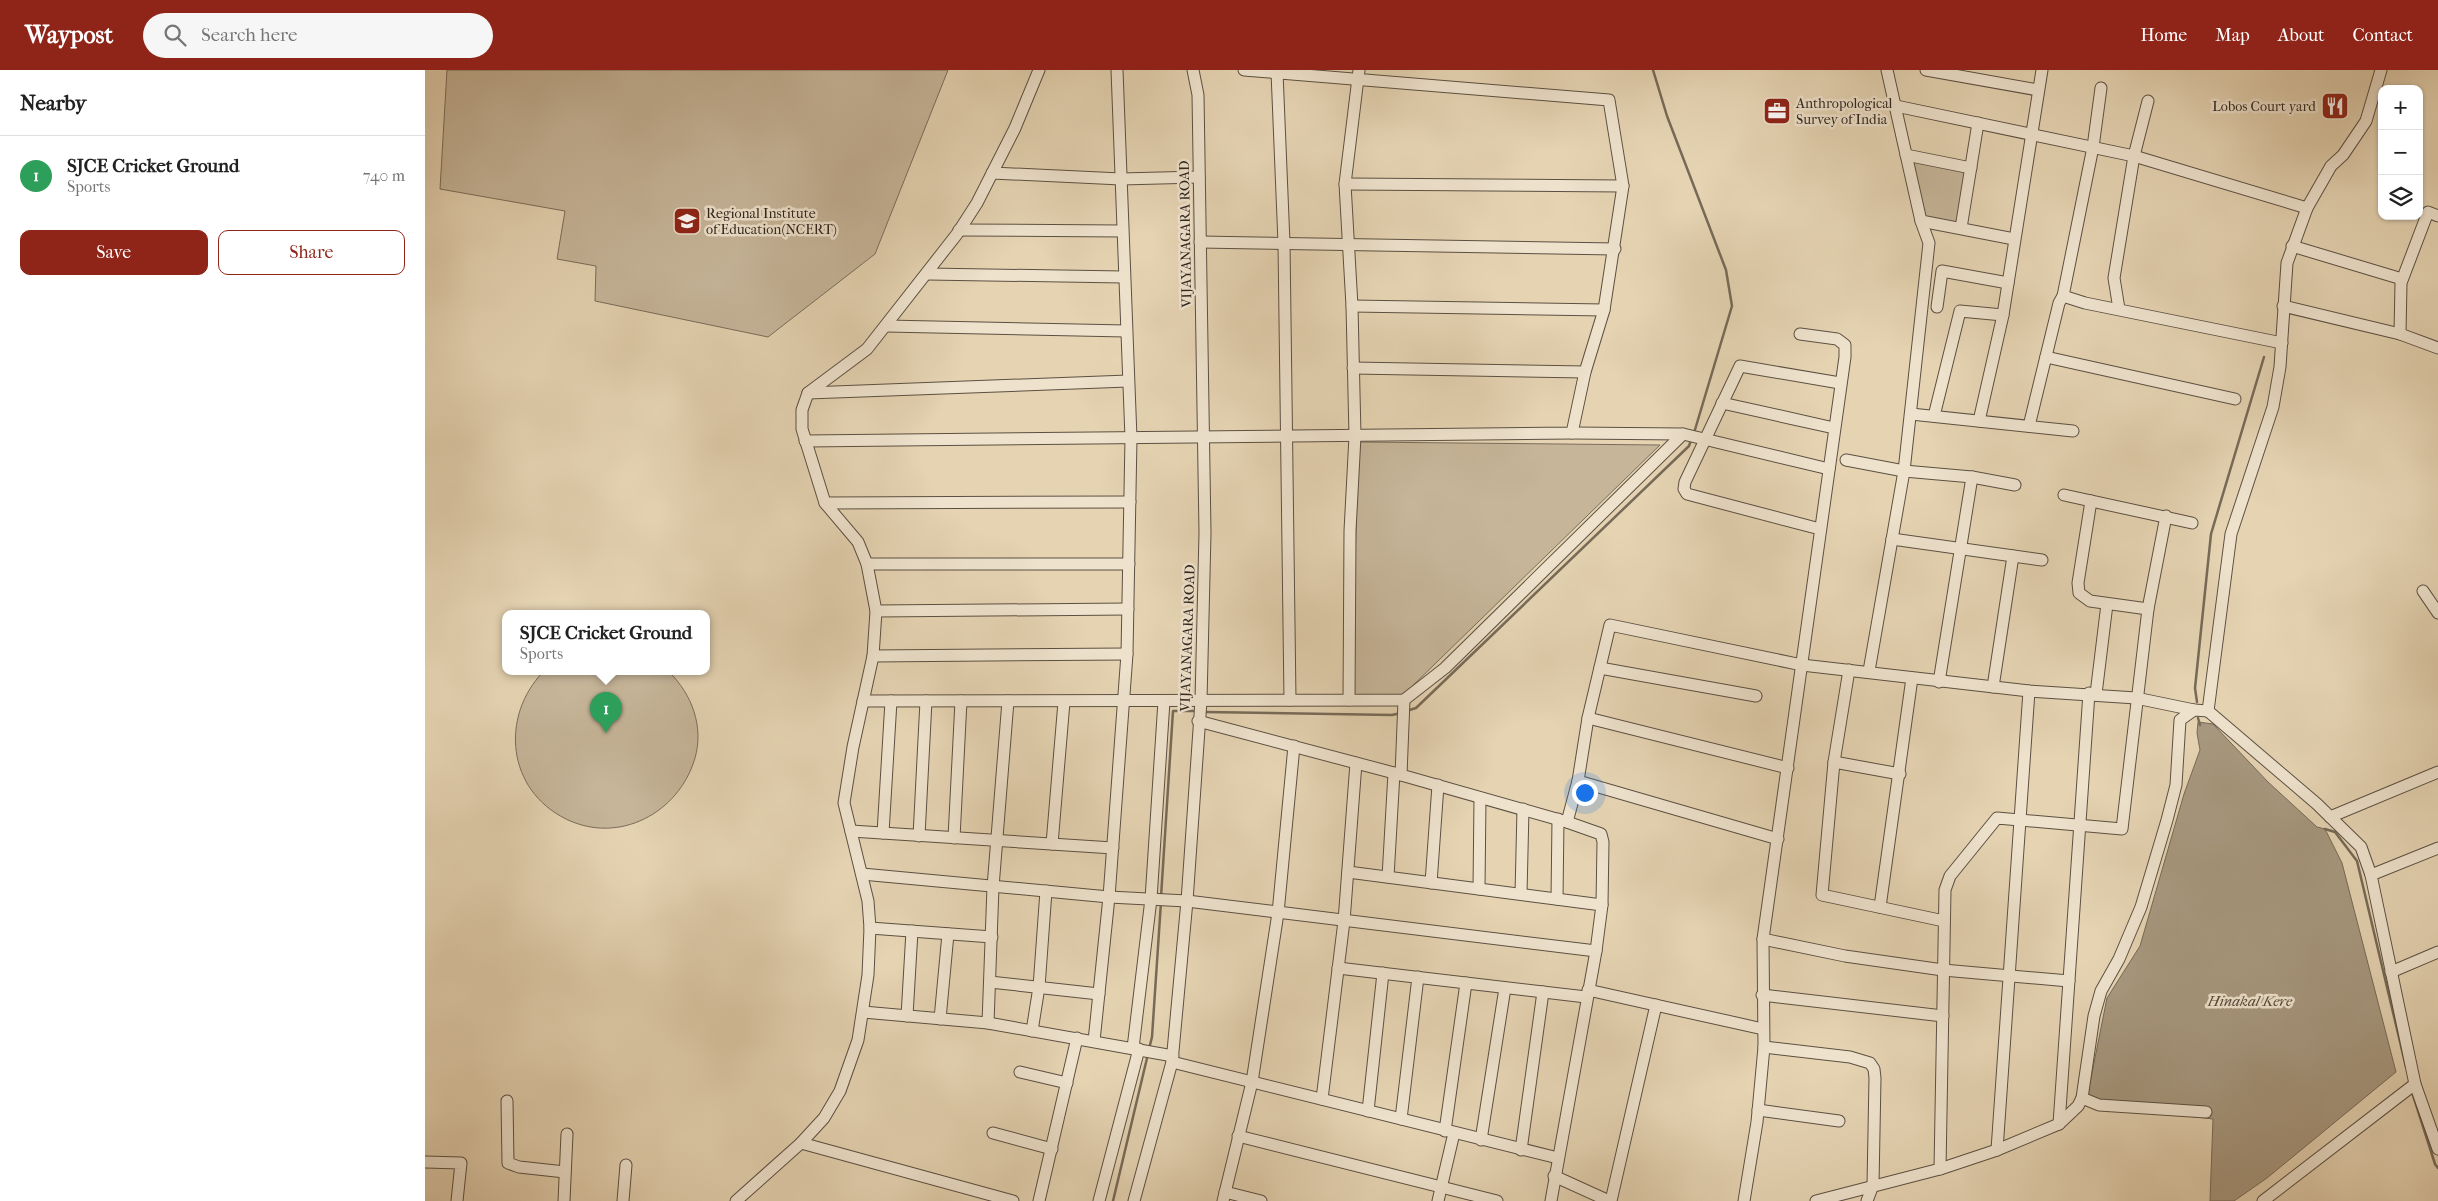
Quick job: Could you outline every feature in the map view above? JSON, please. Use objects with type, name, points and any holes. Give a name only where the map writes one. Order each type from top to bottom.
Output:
[{"type":"street","points":[[736,1201],[801,1143],[824,1118],[840,1091],[858,1040],[868,975],[870,928],[868,901],[844,803],[853,747],[873,656],[876,611],[867,564],[858,542],[825,503],[802,429],[802,410],[808,393],[867,349],[911,291],[927,274],[959,230],[977,203],[1015,128],[1039,70]]},
{"type":"street","points":[[1094,1041],[1109,897],[1127,654],[1131,438],[1123,276],[1117,70]]},
{"type":"street","name":"VIJAYANAGARA ROAD","points":[[1134,1201],[1172,1059],[1187,901],[1198,721],[1201,701],[1205,532],[1204,438],[1198,95],[1193,70]]},
{"type":"street","points":[[1244,70],[1358,75],[1609,100],[1623,186],[1615,249],[1604,310],[1585,372],[1572,433]]},
{"type":"street","points":[[1869,671],[1905,471],[1929,242],[1921,221],[1887,70]]},
{"type":"street","points":[[1926,70],[2038,90]]},
{"type":"street","points":[[1979,421],[2003,315],[2042,70]]},
{"type":"street","points":[[2208,711],[2231,534],[2273,407],[2282,343],[2287,263],[2307,208],[2331,166],[2343,155],[2366,121],[2381,70]]},
{"type":"street","points":[[1277,72],[1284,243],[1288,435],[1290,700]]},
{"type":"street","points":[[1349,700],[1350,531],[1355,436],[1352,306],[1345,184],[1358,75]]},
{"type":"street","points":[[2029,426],[2059,303],[2063,296],[2093,147],[2101,88]]},
{"type":"street","points":[[2119,309],[2113,278],[2134,156],[2148,101]]},
{"type":"street","points":[[1896,106],[2134,156],[2307,208]]},
{"type":"street","points":[[1961,228],[1978,123]]},
{"type":"street","points":[[1906,155],[1971,168]]},
{"type":"street","points":[[992,173],[1121,179],[1199,177]]},
{"type":"street","points":[[1345,184],[1623,186]]},
{"type":"street","points":[[2400,334],[2402,279],[2429,212],[2438,216]]},
{"type":"street","points":[[1921,221],[2014,239]]},
{"type":"street","points":[[959,230],[1122,231]]},
{"type":"street","points":[[1200,242],[1348,246],[1615,249]]},
{"type":"street","points":[[2292,246],[2402,279]]},
{"type":"street","points":[[1937,307],[1942,271],[2008,283]]},
{"type":"street","points":[[927,274],[1123,276]]},
{"type":"street","points":[[2063,296],[2282,343]]},
{"type":"street","points":[[1352,306],[1604,310]]},
{"type":"street","points":[[2283,306],[2400,334],[2438,348]]},
{"type":"street","points":[[1934,416],[1959,311],[2003,315]]},
{"type":"street","points":[[886,326],[1126,331]]},
{"type":"street","points":[[1744,1201],[1758,1110],[1764,1047],[1762,995],[1763,939],[1845,345],[1837,339],[1800,334]]},
{"type":"street","points":[[2046,357],[2235,399]]},
{"type":"street","points":[[863,701],[1404,700],[1445,668],[1694,436],[1722,403],[1740,366],[1841,383]]},
{"type":"street","points":[[1353,368],[1585,372]]},
{"type":"street","points":[[808,393],[1129,382]]},
{"type":"street","points":[[1722,403],[1834,428]]},
{"type":"street","points":[[1911,414],[2073,431]]},
{"type":"street","points":[[805,441],[1572,433],[1694,436],[1829,469]]},
{"type":"street","points":[[1694,436],[1684,489],[1687,494],[1821,529]]},
{"type":"street","points":[[1845,460],[1905,471],[1972,477],[2015,485]]},
{"type":"street","points":[[1939,682],[1972,477]]},
{"type":"street","points":[[2064,495],[2192,523]]},
{"type":"street","points":[[2091,501],[2077,582],[2079,593],[2089,601],[2148,609]]},
{"type":"street","points":[[825,503],[1130,502]]},
{"type":"street","points":[[1940,1169],[1945,890],[1950,876],[1997,818],[2122,829],[2148,609],[2166,516]]},
{"type":"street","points":[[1892,539],[2042,560]]},
{"type":"street","points":[[1993,687],[2013,556]]},
{"type":"street","points":[[867,564],[1129,564]]},
{"type":"street","points":[[2423,591],[2438,613]]},
{"type":"street","points":[[2059,1124],[2079,825],[2092,694],[2107,604]]},
{"type":"street","points":[[876,611],[1128,609]]},
{"type":"street","points":[[1557,899],[1563,821],[1578,781],[1588,718],[1610,625],[1802,665],[1869,671],[1939,682],[2136,698],[2194,710],[2208,711],[2330,817],[2361,847],[2371,875],[2415,1084],[2438,1149]]},
{"type":"street","points":[[873,656],[1127,654]]},
{"type":"street","points":[[1600,668],[1756,696]]},
{"type":"street","points":[[1849,670],[1834,762],[1822,895],[1945,920]]},
{"type":"street","points":[[1880,907],[1912,678]]},
{"type":"street","points":[[1997,1150],[2029,690]]},
{"type":"street","points":[[1388,877],[1404,700]]},
{"type":"street","points":[[883,833],[891,701]]},
{"type":"street","points":[[919,836],[926,701]]},
{"type":"street","points":[[954,838],[961,701]]},
{"type":"street","points":[[988,1023],[993,887],[1007,701]]},
{"type":"street","points":[[1099,1201],[1136,1049],[1151,899],[1164,701]]},
{"type":"street","points":[[1052,844],[1064,702]]},
{"type":"street","points":[[1816,1201],[1940,1169],[1997,1150],[2059,1124],[2078,1106],[2082,1098],[2094,1016],[2101,992],[2119,959],[2141,907],[2167,820],[2176,785],[2180,720],[2194,710]]},
{"type":"street","points":[[1588,718],[1788,768]]},
{"type":"street","points":[[1198,721],[1438,785],[1563,821],[1601,834],[1603,842],[1602,905],[1596,951],[1551,1201]]},
{"type":"street","points":[[1261,1201],[1224,1197],[1252,1082],[1278,913],[1294,746]]},
{"type":"street","points":[[1834,762],[1900,774]]},
{"type":"street","points":[[1322,1099],[1344,921],[1356,763]]},
{"type":"street","points":[[2330,817],[2438,772]]},
{"type":"street","points":[[1578,781],[1778,839]]},
{"type":"street","points":[[1431,883],[1438,785]]},
{"type":"street","points":[[1479,889],[1480,798]]},
{"type":"street","points":[[1521,894],[1523,809]]},
{"type":"street","points":[[851,831],[1113,848]]},
{"type":"street","points":[[2371,875],[2438,848]]},
{"type":"street","points":[[1348,872],[1602,905]]},
{"type":"street","points":[[862,874],[1109,897],[1187,901],[1596,951]]},
{"type":"street","points":[[1032,1031],[1039,987],[1046,891]]},
{"type":"street","points":[[870,928],[992,937]]},
{"type":"street","points":[[907,1016],[912,931]]},
{"type":"street","points":[[940,1019],[948,934]]},
{"type":"street","points":[[1763,939],[1845,956],[1943,970],[2069,981]]},
{"type":"street","points":[[2391,972],[2438,952]]},
{"type":"street","points":[[1338,968],[1543,992],[1587,993],[1656,1005],[1763,1029]]},
{"type":"street","points":[[1368,1111],[1383,974]]},
{"type":"street","points":[[1401,1119],[1418,978]]},
{"type":"street","points":[[990,982],[1099,994]]},
{"type":"street","points":[[1438,1201],[1450,1132],[1466,983]]},
{"type":"street","points":[[1481,1140],[1505,988]]},
{"type":"street","points":[[1521,1150],[1543,992]]},
{"type":"street","points":[[1762,995],[1943,1016]]},
{"type":"street","points":[[1555,1176],[1610,1201],[1656,1005]]},
{"type":"street","points":[[863,1012],[988,1023],[1136,1049],[1252,1082],[1558,1158]]},
{"type":"street","points":[[1039,1201],[1077,1038]]},
{"type":"street","points":[[1764,1047],[1850,1057],[1870,1063],[1874,1069],[1875,1078],[1873,1185],[1867,1201]]},
{"type":"street","points":[[1020,1072],[1067,1083]]},
{"type":"street","points":[[2263,1201],[2415,1084]]},
{"type":"street","points":[[2082,1098],[2099,1105],[2207,1112]]},
{"type":"street","points":[[507,1101],[508,1163],[519,1167],[565,1172]]},
{"type":"street","points":[[1758,1110],[1839,1122]]},
{"type":"street","points":[[993,1133],[1052,1149]]},
{"type":"street","points":[[564,1201],[567,1134]]},
{"type":"street","points":[[1238,1136],[1497,1201]]},
{"type":"street","points":[[801,1143],[1013,1201]]},
{"type":"street","points":[[425,1162],[461,1163],[457,1201]]},
{"type":"street","points":[[623,1201],[626,1165]]},
{"type":"shaded area","points":[[447,70],[948,70],[875,254],[768,337],[595,301],[596,266],[557,259],[565,211],[440,189]]},
{"type":"shaded area","points":[[1909,159],[1967,170],[1959,223],[1922,216]]},
{"type":"shaded area","points":[[1358,442],[1660,445],[1402,696],[1352,696]]},
{"type":"shaded area","points":[[541,675],[672,675],[690,701],[697,723],[698,735],[695,758],[687,777],[676,794],[661,808],[644,819],[626,826],[606,828],[586,826],[566,819],[546,806],[531,790],[521,772],[516,752],[516,731],[520,710],[529,690]]},
{"type":"water","name":"Hinakal Kere","points":[[2198,722],[2213,724],[2268,782],[2317,827],[2325,829],[2342,863],[2396,1072],[2267,1178],[2234,1201],[2210,1201],[2213,1119],[2086,1103],[2107,998],[2140,946],[2184,794],[2200,750],[2197,733]]},
{"type":"waterway","points":[[1653,70],[1667,116],[1726,270],[1732,306],[1694,433]]},
{"type":"waterway","points":[[2197,702],[2195,688],[2211,534],[2264,357]]},
{"type":"waterway","points":[[1406,711],[1416,708],[1689,446],[1691,440]]},
{"type":"waterway","points":[[1161,897],[1173,711],[1197,711]]},
{"type":"waterway","points":[[1205,712],[1392,715],[1401,713]]},
{"type":"waterway","points":[[2198,718],[2200,725]]},
{"type":"waterway","points":[[2325,829],[2335,832],[2357,861],[2406,1067]]},
{"type":"waterway","points":[[1149,1049],[1152,1037],[1161,902]]},
{"type":"waterway","points":[[1113,1201],[1148,1054]]},
{"type":"waterway","points":[[2412,1092],[2435,1164],[2438,1168]]},
{"type":"place","name":"Lobos Court yard","points":[[2335,106]]},
{"type":"place","name":"Anthropological Survey of India","points":[[1777,111]]},
{"type":"place","name":"Regional Institute of Education(NCERT)","points":[[687,221]]},
{"type":"place","name":"SJCE Cricket Ground","points":[[606,733]]}]
